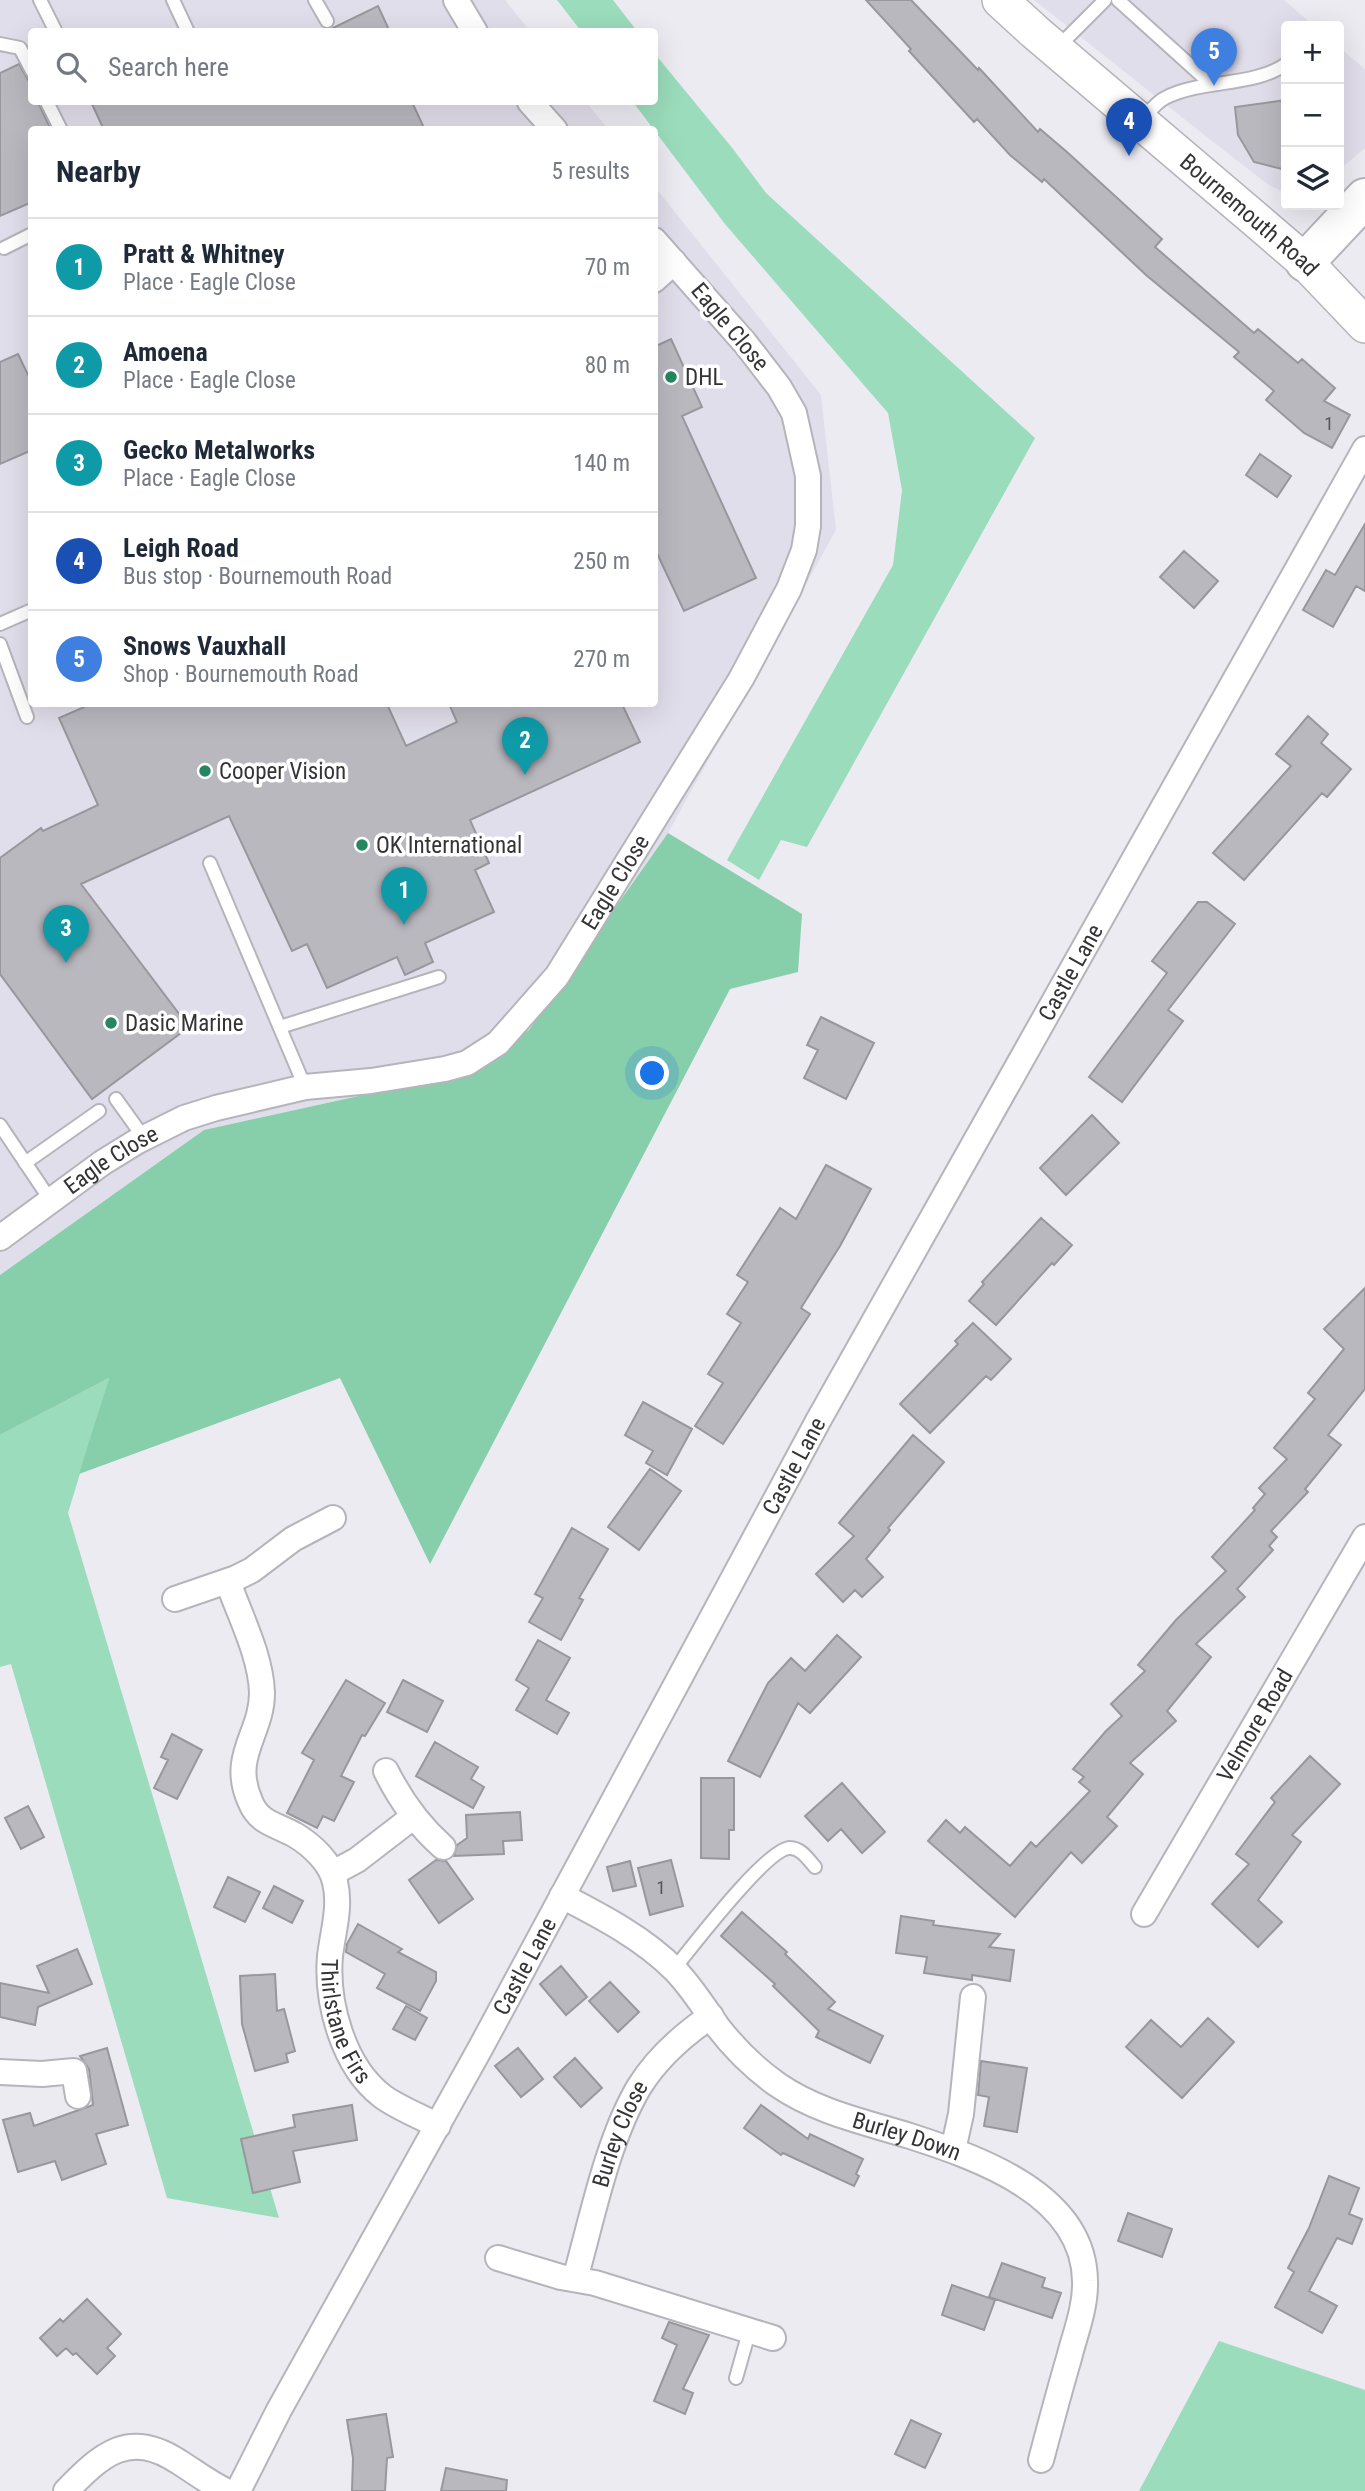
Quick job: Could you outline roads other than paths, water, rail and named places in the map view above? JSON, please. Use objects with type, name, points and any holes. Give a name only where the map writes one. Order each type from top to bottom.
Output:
[{"type":"main road","name":"Bournemouth Road","points":[[1000,0],[1304,262],[1365,325]]},
{"type":"main road","points":[[1304,262],[1365,198]]},
{"type":"street","points":[[456,0],[473,28]]},
{"type":"street","points":[[533,105],[551,126]]},
{"type":"street","name":"Eagle Close","points":[[0,1238],[102,1163],[184,1118],[305,1087],[371,1081],[467,1063],[498,1044],[540,997],[564,964],[719,716],[789,589],[804,550],[809,504],[808,476],[794,413],[779,387],[751,351],[658,244]]},
{"type":"street","points":[[658,276],[674,262]]},
{"type":"street","name":"Castle Lane","points":[[238,2491],[279,2410],[438,2126],[818,1421],[1365,449]]},
{"type":"street","points":[[175,1599],[228,1582],[252,1570],[293,1539],[333,1518]]},
{"type":"street","name":"Velmore Road","points":[[1144,1914],[1365,1537]]},
{"type":"street","points":[[228,1582],[257,1664],[262,1694],[243,1768],[249,1800],[262,1820],[294,1835],[325,1862],[333,1873],[357,1860],[413,1817]]},
{"type":"street","points":[[386,1771],[413,1817],[443,1847]]},
{"type":"street","name":"Thirlstane Firs","points":[[333,1873],[338,1902],[330,1957],[331,2001],[343,2039],[361,2072],[381,2095],[438,2126]]},
{"type":"street","name":"Burley Down","points":[[562,1896],[613,1924],[674,1969],[730,2041],[760,2071],[794,2095],[835,2113],[953,2150],[1001,2172],[1048,2203],[1061,2217],[1079,2248],[1085,2281],[1084,2299],[1041,2460]]},
{"type":"street","points":[[953,2150],[961,2114],[973,1997]]},
{"type":"street","name":"Burley Close","points":[[575,2279],[614,2146],[639,2088],[656,2063],[671,2048],[711,2017]]},
{"type":"street","points":[[0,2072],[42,2074],[74,2071],[78,2096]]},
{"type":"street","points":[[498,2258],[595,2283],[761,2335]]},
{"type":"street","points":[[66,2491],[111,2451],[139,2446],[165,2453],[207,2482],[226,2491]]},
{"type":"lane","points":[[40,0],[55,28]]},
{"type":"lane","points":[[173,0],[186,28]]},
{"type":"lane","points":[[315,0],[327,21]]},
{"type":"lane","points":[[1055,50],[1105,0]]},
{"type":"lane","points":[[1118,0],[1211,84]]},
{"type":"lane","points":[[0,44],[20,48],[28,63]]},
{"type":"lane","points":[[1141,121],[1163,98],[1211,84],[1274,73],[1281,68]]},
{"type":"lane","points":[[48,105],[59,126]]},
{"type":"lane","points":[[4,248],[28,236]]},
{"type":"lane","points":[[0,625],[28,612]]},
{"type":"lane","points":[[0,644],[27,717]]},
{"type":"lane","points":[[210,863],[305,1087]]},
{"type":"lane","points":[[279,1027],[439,977]]},
{"type":"lane","points":[[116,1099],[144,1138]]},
{"type":"lane","points":[[25,1163],[99,1111]]},
{"type":"lane","points":[[0,1125],[51,1201]]},
{"type":"lane","points":[[674,1969],[774,1853],[793,1848],[802,1852],[815,1867]]},
{"type":"lane","points":[[736,2378],[761,2335]]},
{"type":"place","name":"Snows Vauxhall","points":[[1214,86]]},
{"type":"place","name":"Leigh Road","points":[[1129,156]]},
{"type":"place","name":"DHL","points":[[671,377]]},
{"type":"place","name":"Cooper Vision","points":[[205,771]]},
{"type":"place","name":"Amoena","points":[[525,775]]},
{"type":"place","name":"OK International","points":[[362,845]]},
{"type":"place","name":"Pratt & Whitney","points":[[404,925]]},
{"type":"place","name":"Gecko Metalworks","points":[[66,963]]},
{"type":"place","name":"Dasic Marine","points":[[111,1023]]}]
